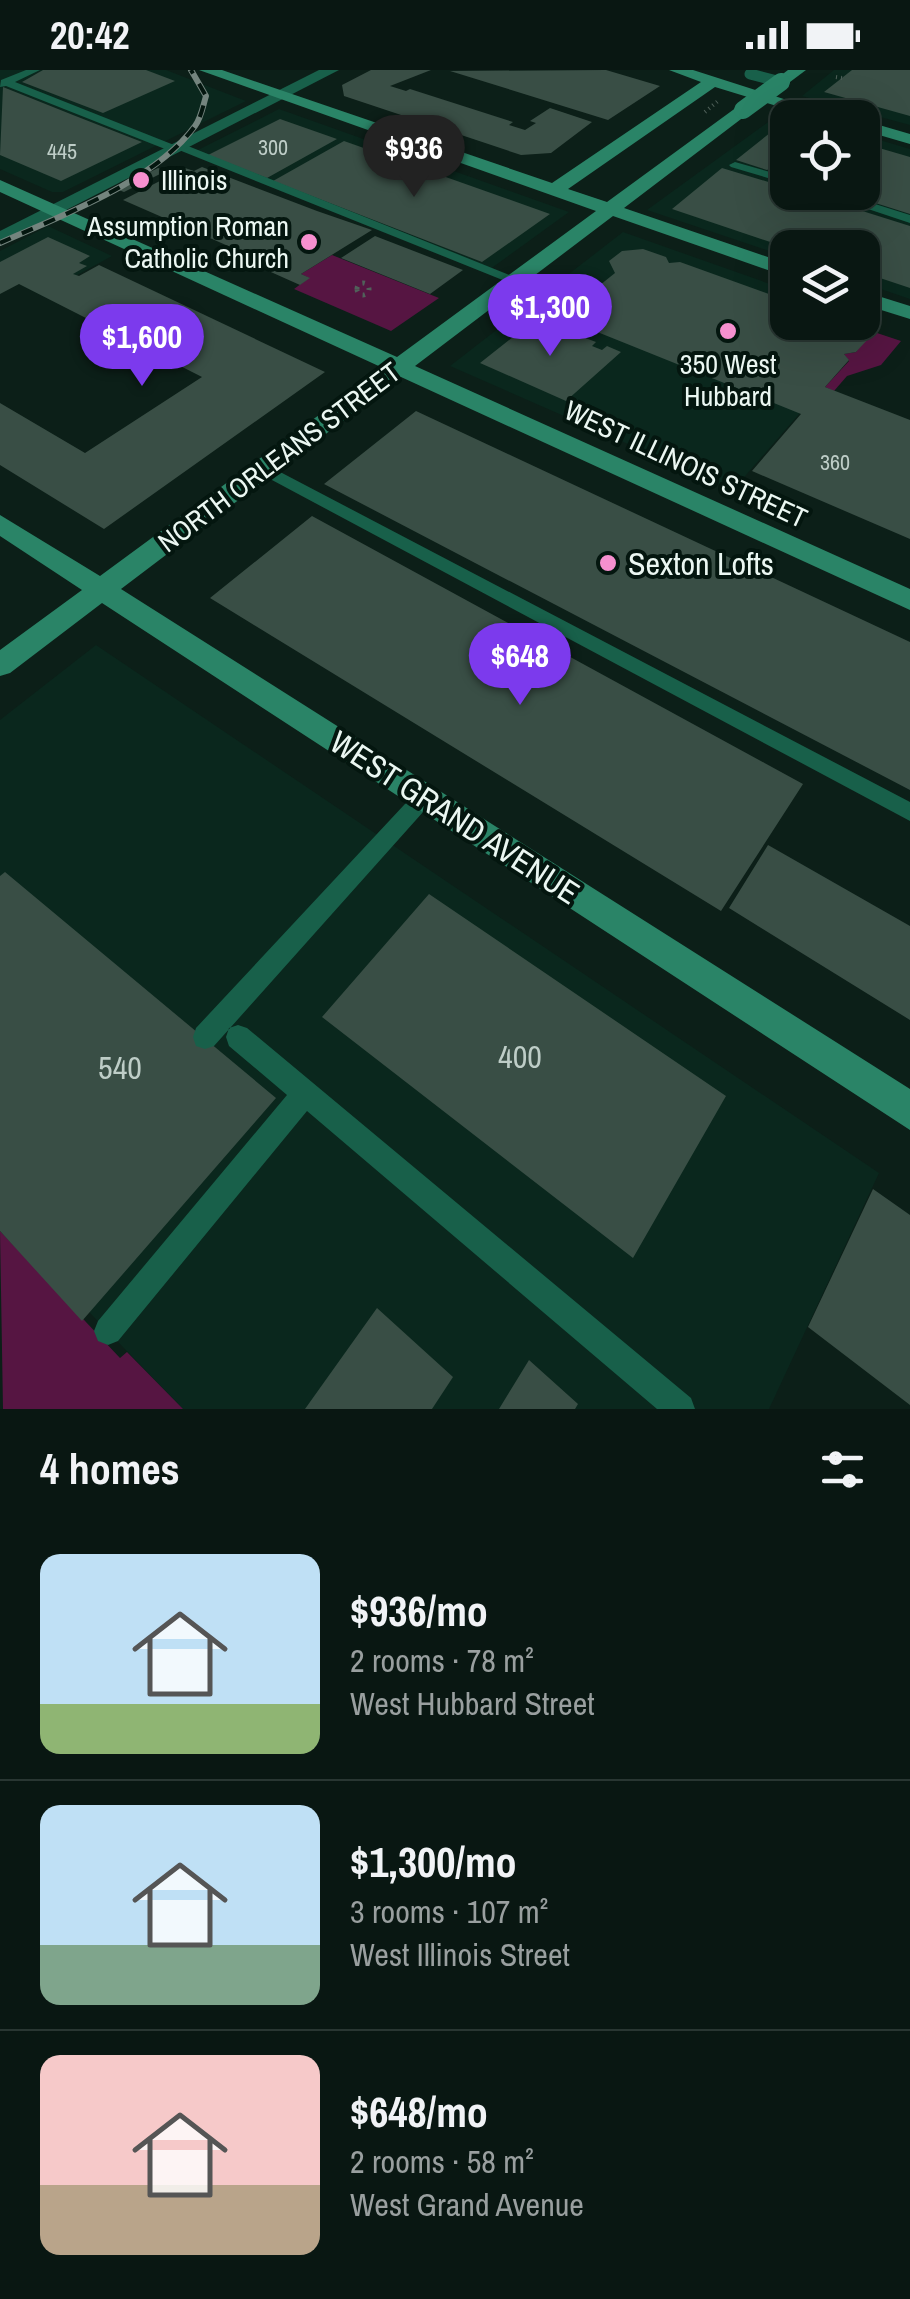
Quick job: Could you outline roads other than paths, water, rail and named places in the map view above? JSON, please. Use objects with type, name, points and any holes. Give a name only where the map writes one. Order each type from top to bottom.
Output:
[{"type":"main road","points":[[207,70],[770,265]]},
{"type":"main road","points":[[677,70],[718,77],[784,100]]},
{"type":"main road","name":"NORTH ORLEANS STREET","points":[[0,665],[798,70]]},
{"type":"main road","points":[[554,190],[718,77]]},
{"type":"main road","points":[[880,130],[910,138]]},
{"type":"main road","name":"WEST ILLINOIS STREET","points":[[0,185],[910,600]]},
{"type":"main road","points":[[880,301],[907,308]]},
{"type":"main road","name":"WEST GRAND AVENUE","points":[[0,524],[910,1111]]},
{"type":"street","points":[[0,238],[331,70]]},
{"type":"lane","points":[[3,83],[35,70]]},
{"type":"lane","points":[[737,70],[781,82]]},
{"type":"lane","points":[[3,83],[515,280]]},
{"type":"lane","points":[[735,165],[770,173]]},
{"type":"lane","points":[[880,210],[910,219]]},
{"type":"lane","points":[[263,468],[910,812]]},
{"type":"lane","points":[[204,1038],[425,796]]},
{"type":"lane","points":[[238,1037],[680,1409]]},
{"type":"lane","points":[[108,1331],[306,1093]]},
{"type":"railway","points":[[0,243],[105,195],[156,164],[177,146],[197,123],[206,96],[191,70]]},
{"type":"place","name":"Illinois","points":[[141,180]]},
{"type":"place","name":"Assumption Roman Catholic Church","points":[[309,242]]},
{"type":"place","name":"350 West Hubbard","points":[[728,331]]},
{"type":"place","name":"Sexton Lofts","points":[[608,563]]}]
